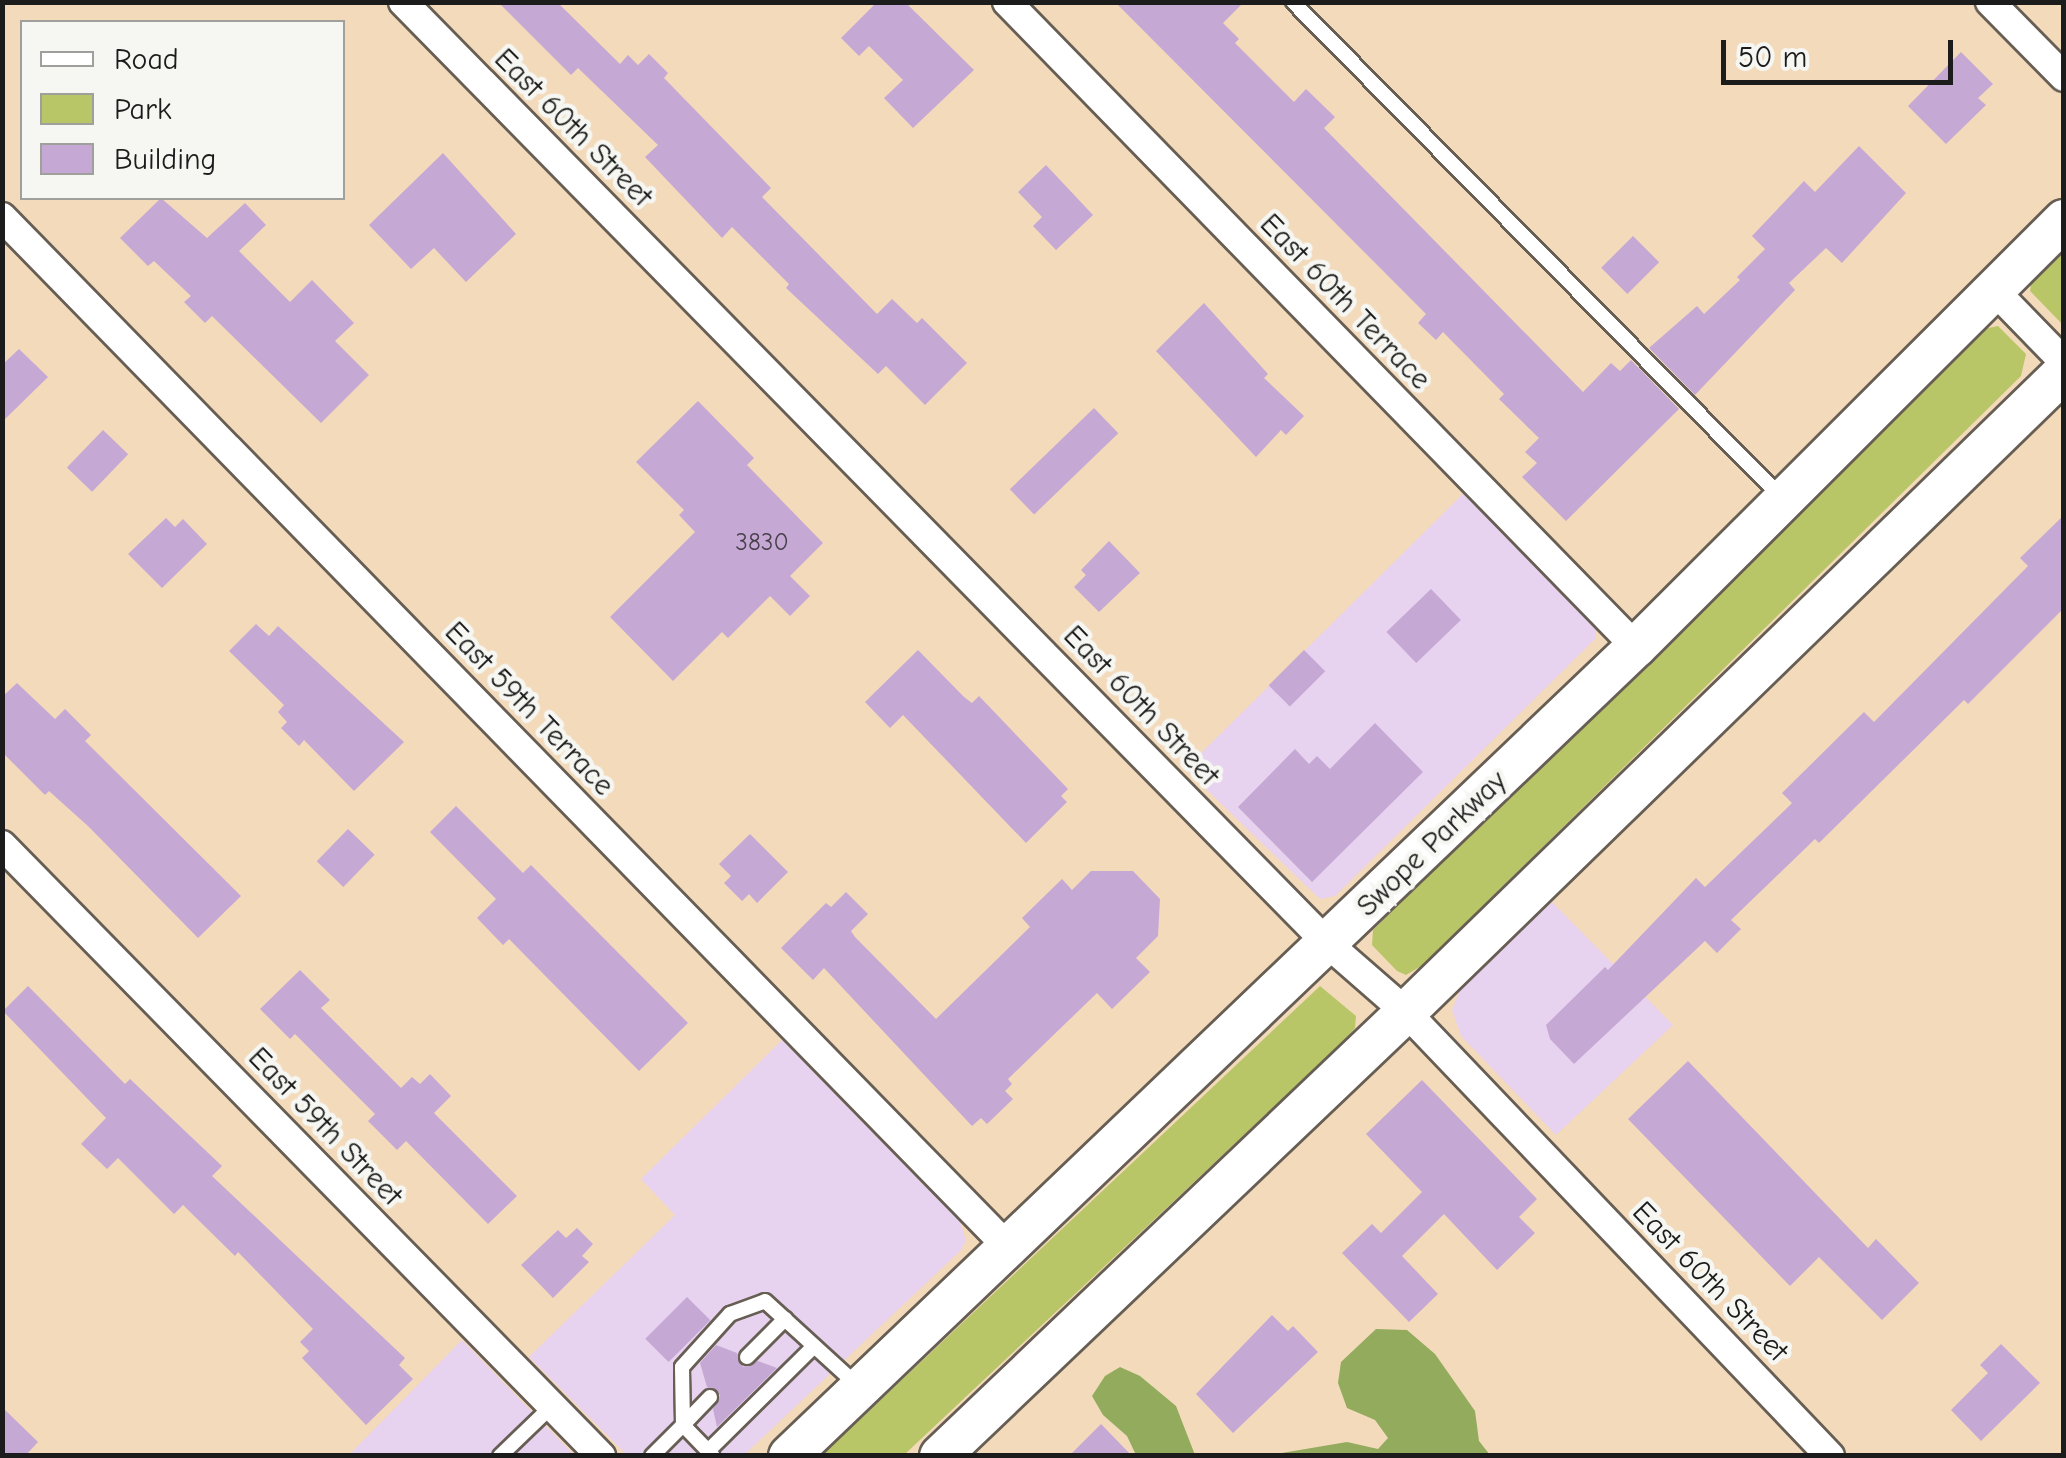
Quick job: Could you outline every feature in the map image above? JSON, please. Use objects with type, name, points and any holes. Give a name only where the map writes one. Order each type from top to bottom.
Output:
[{"type":"main road","name":"Swope Parkway","points":[[789,1456],[1636,647],[2064,220]]},
{"type":"main road","points":[[940,1456],[1406,1012],[2064,372]]},
{"type":"street","name":"East 60th Street","points":[[403,2],[1328,944],[1406,1012],[1830,1456]]},
{"type":"street","name":"East 60th Terrace","points":[[1007,2],[1636,647]]},
{"type":"street","points":[[1990,2],[2064,78]]},
{"type":"street","name":"East 59th Terrace","points":[[2,217],[1008,1247]]},
{"type":"street","points":[[1994,290],[2064,362]]},
{"type":"street","name":"East 59th Street","points":[[2,845],[601,1456]]},
{"type":"lane","points":[[1293,2],[1784,500]]},
{"type":"lane","points":[[814,1346],[710,1453],[683,1425],[682,1368],[730,1314],[764,1301],[785,1319],[860,1388]]},
{"type":"lane","points":[[747,1356],[785,1319]]},
{"type":"lane","points":[[652,1456],[710,1397]]},
{"type":"lane","points":[[500,1456],[552,1406]]},
{"type":"shaded area","points":[[1469,488],[1595,621],[1596,638],[1335,896],[1320,899],[1185,769]]},
{"type":"shaded area","points":[[1551,901],[1673,1025],[1556,1135],[1461,1036],[1452,1010],[1462,986]]},
{"type":"shaded area","points":[[782,1040],[960,1221],[966,1241],[960,1251],[744,1455],[627,1455],[529,1357],[675,1215],[641,1179]]},
{"type":"shaded area","points":[[462,1340],[574,1455],[348,1456]]},
{"type":"green space","points":[[2063,251],[2063,325],[2030,291],[2031,284]]},
{"type":"green space","points":[[1998,326],[2026,354],[2021,376],[1423,965],[1406,975],[1397,971],[1372,945],[1373,930],[1984,329]]},
{"type":"green space","points":[[1320,986],[1356,1016],[1355,1028],[1345,1040],[904,1455],[822,1455]]},
{"type":"green space","points":[[1376,1329],[1407,1330],[1435,1354],[1475,1411],[1479,1441],[1490,1455],[1270,1455],[1347,1442],[1378,1449],[1388,1438],[1375,1420],[1347,1408],[1338,1383],[1341,1362]]},
{"type":"green space","points":[[1120,1367],[1140,1376],[1176,1406],[1195,1455],[1136,1455],[1127,1436],[1103,1415],[1092,1396],[1105,1376]]},
{"type":"building","points":[[498,2],[557,2],[620,64],[628,55],[638,65],[649,54],[668,73],[664,78],[771,188],[762,197],[877,314],[892,299],[917,323],[922,318],[967,363],[925,405],[886,366],[878,374],[786,288],[789,284],[732,227],[722,238],[645,157],[658,145],[578,68],[571,75]]},
{"type":"building","points":[[877,2],[905,2],[974,70],[913,128],[884,98],[903,80],[869,46],[859,56],[841,38]]},
{"type":"building","points":[[1115,2],[1244,2],[1223,23],[1239,39],[1235,43],[1294,102],[1306,89],[1335,117],[1324,128],[1583,392],[1611,363],[1620,371],[1631,360],[1679,409],[1566,521],[1522,477],[1537,463],[1525,452],[1539,438],[1499,399],[1504,394],[1443,332],[1436,340],[1418,323],[1426,314]]},
{"type":"building","points":[[1961,52],[1993,84],[1978,98],[1986,105],[1946,144],[1908,106]]},
{"type":"building","points":[[1859,146],[1906,193],[1842,263],[1826,248],[1789,283],[1795,290],[1695,395],[1649,348],[1697,306],[1704,314],[1740,280],[1737,277],[1765,249],[1752,236],[1804,181],[1815,192]]},
{"type":"building","points":[[443,153],[516,234],[466,282],[434,248],[411,269],[369,225]]},
{"type":"building","points":[[1046,165],[1093,215],[1056,250],[1033,226],[1042,217],[1018,192]]},
{"type":"building","points":[[159,200],[207,238],[245,203],[266,225],[239,251],[290,302],[312,280],[354,323],[335,341],[369,375],[321,423],[212,316],[205,323],[184,302],[191,296],[154,261],[148,266],[120,238]]},
{"type":"building","points":[[1633,236],[1659,262],[1627,294],[1601,268]]},
{"type":"building","points":[[1204,303],[1268,374],[1264,378],[1304,416],[1286,435],[1281,430],[1256,457],[1156,351]]},
{"type":"building","points":[[19,349],[48,377],[2,422],[2,365]]},
{"type":"building","points":[[698,401],[754,458],[747,465],[823,543],[790,576],[810,596],[790,616],[770,596],[728,638],[722,632],[673,681],[610,617],[695,532],[679,515],[684,510],[636,462]]},
{"type":"building","points":[[1094,408],[1118,433],[1034,514],[1010,489]]},
{"type":"building","points":[[103,430],[128,454],[92,492],[67,467]]},
{"type":"building","points":[[2064,515],[2064,608],[1968,704],[1964,700],[1819,843],[1815,839],[1731,920],[1741,929],[1717,953],[1705,941],[1574,1064],[1550,1039],[1546,1025],[1605,967],[1608,970],[1696,878],[1705,887],[1785,810],[1792,803],[1782,793],[1864,712],[1874,722],[2028,566],[2020,558]]},
{"type":"building","points":[[166,518],[175,527],[183,519],[207,544],[162,588],[128,554]]},
{"type":"building","points":[[1109,541],[1140,573],[1099,612],[1074,587],[1086,575],[1081,570]]},
{"type":"building","points":[[1431,589],[1461,620],[1416,663],[1386,632]]},
{"type":"building","points":[[256,624],[269,636],[278,626],[404,742],[354,791],[304,740],[299,746],[281,728],[287,722],[278,712],[284,705],[229,651]]},
{"type":"building","points":[[918,650],[964,697],[972,703],[979,696],[1068,789],[1061,796],[1067,802],[1026,843],[903,715],[890,728],[865,702]]},
{"type":"building","points":[[1304,650],[1325,671],[1290,707],[1269,685]]},
{"type":"building","points":[[17,683],[55,719],[65,709],[91,735],[85,741],[241,896],[198,938],[89,827],[49,791],[45,795],[2,752],[2,697]]},
{"type":"building","points":[[1375,723],[1423,772],[1312,882],[1238,807],[1295,749],[1309,764],[1317,756],[1330,769]]},
{"type":"building","points":[[456,806],[523,873],[531,865],[688,1023],[639,1071],[509,939],[503,945],[477,918],[496,899],[430,832]]},
{"type":"building","points":[[348,829],[375,855],[343,887],[317,861]]},
{"type":"building","points":[[750,834],[788,872],[757,903],[749,894],[742,901],[724,883],[731,876],[719,864]]},
{"type":"building","points":[[1091,871],[1133,871],[1160,899],[1158,936],[1136,958],[1150,972],[1112,1009],[1097,993],[1008,1079],[1012,1084],[1005,1091],[1013,1099],[987,1124],[981,1118],[972,1126],[824,968],[813,980],[781,948],[826,903],[831,907],[846,892],[868,914],[851,931],[855,937],[936,1019],[1030,927],[1022,918],[1062,879],[1072,890]]},
{"type":"building","points":[[300,970],[330,1000],[321,1008],[401,1088],[412,1077],[420,1084],[430,1074],[451,1096],[434,1113],[517,1196],[488,1224],[406,1141],[397,1150],[368,1121],[375,1114],[295,1034],[290,1039],[260,1009]]},
{"type":"building","points":[[28,986],[125,1084],[130,1079],[222,1166],[212,1176],[405,1358],[399,1365],[413,1379],[366,1425],[302,1358],[309,1351],[300,1342],[313,1329],[238,1252],[235,1256],[183,1205],[174,1214],[118,1158],[107,1169],[81,1144],[106,1118],[3,1011]]},
{"type":"building","points":[[1688,1061],[1868,1248],[1876,1239],[1919,1283],[1882,1320],[1819,1257],[1790,1286],[1628,1119]]},
{"type":"building","points":[[1422,1080],[1537,1199],[1519,1217],[1535,1233],[1497,1270],[1444,1214],[1402,1256],[1438,1294],[1409,1322],[1342,1253],[1372,1224],[1381,1233],[1422,1192],[1366,1134]]},
{"type":"building","points":[[577,1228],[593,1244],[582,1256],[589,1262],[553,1298],[521,1265],[558,1230],[566,1238]]},
{"type":"building","points":[[687,1297],[710,1320],[669,1362],[645,1339]]},
{"type":"building","points":[[1272,1315],[1288,1331],[1293,1326],[1318,1352],[1233,1433],[1196,1394]]},
{"type":"building","points":[[2001,1344],[2040,1383],[1981,1441],[1951,1410],[1988,1373],[1980,1365]]},
{"type":"building","points":[[716,1345],[737,1353],[743,1367],[758,1361],[777,1368],[717,1427],[713,1409],[720,1395],[707,1387],[700,1363]]},
{"type":"building","points":[[2,1407],[38,1442],[25,1456],[2,1456]]},
{"type":"building","points":[[1101,1424],[1132,1456],[1069,1456]]}]
